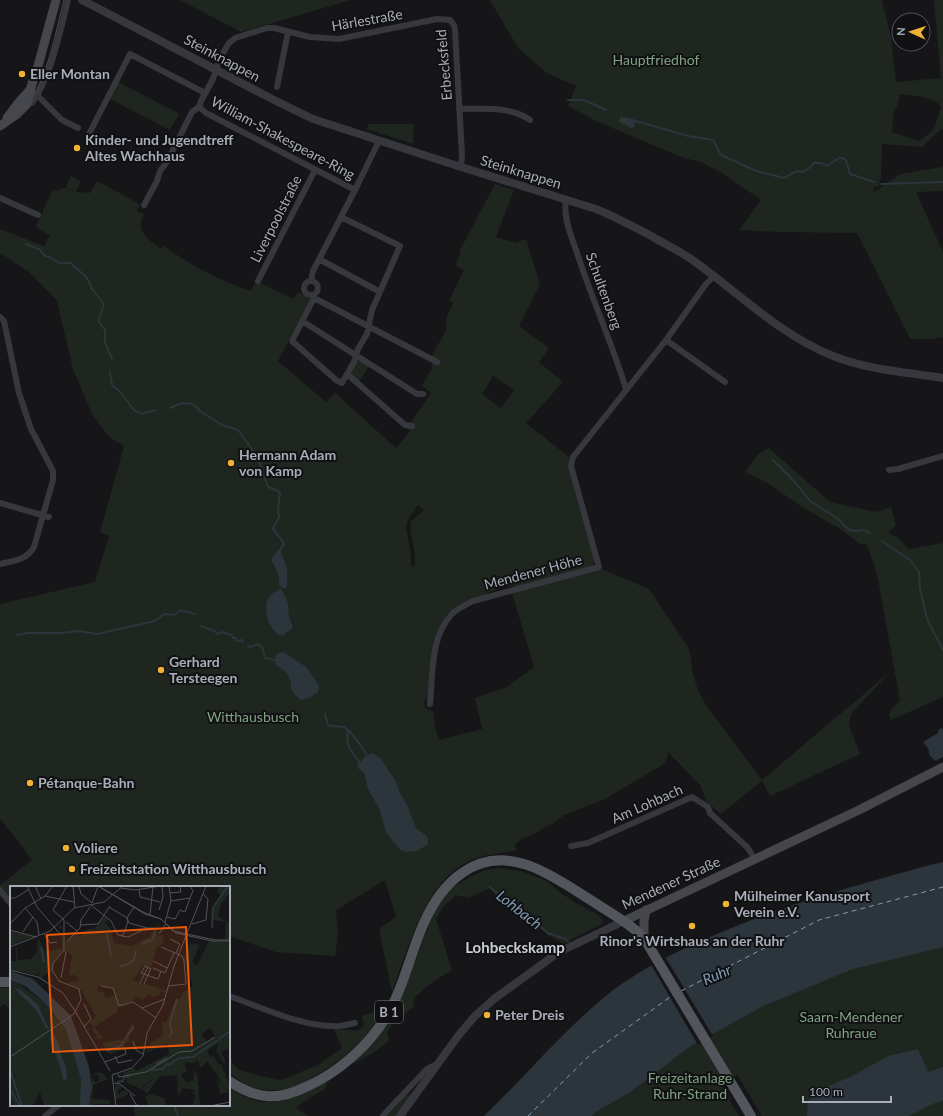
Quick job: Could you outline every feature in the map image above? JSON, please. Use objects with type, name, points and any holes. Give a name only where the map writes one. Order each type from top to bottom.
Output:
[{"type":"main road","points":[[3,124],[17,114],[26,105],[30,97],[30,90],[56,0]]},
{"type":"main road","points":[[3,124],[30,90]]},
{"type":"main road","name":"Mendener Straße","points":[[624,921],[872,804],[943,766]]},
{"type":"main road","name":"B 1","points":[[230,1083],[241,1090],[257,1096],[273,1097],[287,1095],[317,1082],[347,1061],[372,1036],[386,1016],[397,994],[423,925],[431,909],[447,885],[472,867],[496,860],[523,863],[550,875],[637,930],[645,939],[751,1116]]},
{"type":"main road","points":[[645,939],[644,921],[646,910]]},
{"type":"street","points":[[26,105],[32,103],[43,85],[68,0]]},
{"type":"street","name":"Steinknappen","points":[[82,0],[304,115],[379,141],[611,215],[678,251],[714,276],[774,323],[789,333],[832,355],[853,363],[879,369],[943,378]]},
{"type":"street","name":"Härlestraße","points":[[216,70],[220,58],[232,40],[267,28],[274,28],[310,37],[339,39],[437,19],[450,20]]},
{"type":"street","name":"Erbecksfeld","points":[[450,20],[454,25],[455,30],[462,154],[460,167]]},
{"type":"street","points":[[277,87],[288,32]]},
{"type":"street","name":"William-Shakespeare-Ring","points":[[89,134],[130,54],[205,93]]},
{"type":"street","name":"William-Shakespeare-Ring","points":[[144,205],[157,181],[160,171],[167,162],[192,112],[199,107],[216,70]]},
{"type":"street","points":[[30,90],[62,120],[78,128]]},
{"type":"street","name":"William-Shakespeare-Ring","points":[[199,107],[206,113],[355,190]]},
{"type":"street","name":"Erbecksfeld","points":[[459,109],[491,108],[506,110],[521,113],[530,120]]},
{"type":"street","name":"William-Shakespeare-Ring","points":[[311,281],[313,271],[342,217],[379,141]]},
{"type":"street","name":"Liverpoolstraße","points":[[258,280],[315,170]]},
{"type":"street","points":[[0,198],[38,215]]},
{"type":"street","name":"Schultenberg","points":[[566,200],[565,216],[585,279],[618,362],[626,389]]},
{"type":"street","points":[[342,217],[400,246],[372,310],[368,326],[366,334],[358,349],[357,356],[342,383],[336,380],[292,341],[302,321],[314,296],[317,290],[317,286],[311,281],[305,284],[304,290],[307,294],[314,296],[368,326],[437,362]]},
{"type":"street","points":[[319,259],[380,292]]},
{"type":"street","name":"Mendener Höhe","points":[[430,704],[434,659],[438,638],[442,628],[452,614],[474,601],[599,566],[571,466],[573,457],[666,340],[706,284],[714,276]]},
{"type":"street","points":[[0,317],[4,322],[23,408],[31,429],[53,471],[53,480],[46,516],[34,547],[26,557],[0,564]]},
{"type":"street","points":[[302,321],[417,394],[424,394]]},
{"type":"street","points":[[666,340],[725,382]]},
{"type":"street","points":[[347,374],[405,425],[412,426]]},
{"type":"street","points":[[889,470],[898,470],[943,456]]},
{"type":"street","points":[[0,503],[46,516]]},
{"type":"street","name":"Am Lohbach","points":[[571,846],[588,843],[692,797],[708,807],[710,813],[747,846],[755,859]]},
{"type":"street","points":[[0,890],[10,903]]},
{"type":"street","name":"Mendener Straße","points":[[400,1116],[438,1063],[475,1016],[494,999],[559,952],[624,921]]},
{"type":"street","points":[[230,996],[287,1017],[310,1023],[340,1026],[355,1023]]},
{"type":"street","name":"Mendener Straße","points":[[384,1116],[427,1069],[438,1063]]},
{"type":"street","points":[[45,1116],[58,1106]]},
{"type":"green space","points":[[180,0],[351,0],[241,32]]},
{"type":"green space","name":"Hauptfriedhof","points":[[490,0],[882,0],[891,37],[891,52],[893,52],[896,82],[941,78],[934,0],[943,0],[943,130],[941,129],[922,147],[882,144],[881,177],[879,186],[875,187],[873,193],[900,174],[943,167],[943,191],[916,192],[943,252],[943,337],[931,339],[910,339],[857,233],[739,230],[761,200],[722,173],[701,162],[684,158],[598,122],[568,106],[576,86],[547,73],[518,48]],"holes":[[[900,94],[933,100],[941,107],[934,127],[929,134],[919,141],[892,132],[894,110],[897,106]]]},
{"type":"green space","points":[[118,82],[178,113],[178,116],[170,130],[110,99]]},
{"type":"green space","points":[[368,124],[414,124],[413,144],[367,129]]},
{"type":"green space","points":[[71,176],[81,181],[76,191],[66,186]]},
{"type":"green space","name":"Witthausbusch","points":[[97,181],[140,204],[137,211],[144,214],[141,226],[144,234],[148,238],[161,249],[163,245],[184,260],[227,282],[251,291],[256,281],[294,299],[298,292],[308,297],[310,300],[278,361],[326,402],[335,393],[396,448],[410,431],[407,428],[431,393],[422,386],[432,368],[432,356],[446,330],[447,316],[453,303],[449,301],[464,270],[455,265],[461,253],[459,252],[495,184],[514,190],[496,237],[515,243],[526,239],[540,284],[519,326],[549,348],[539,362],[563,382],[526,423],[570,458],[568,466],[596,559],[592,566],[517,587],[506,586],[487,593],[487,595],[471,600],[441,624],[429,694],[424,701],[425,708],[433,711],[435,727],[439,740],[482,729],[475,698],[507,687],[534,667],[512,593],[599,568],[649,589],[688,647],[693,674],[698,690],[706,705],[762,780],[890,672],[851,714],[849,725],[860,754],[770,796],[762,781],[721,814],[706,801],[701,786],[669,753],[664,764],[605,799],[564,815],[540,831],[520,840],[514,846],[518,850],[473,859],[452,872],[439,886],[419,920],[392,992],[379,929],[396,917],[385,880],[336,910],[338,935],[335,956],[276,952],[230,936],[230,886],[10,886],[10,900],[0,885],[32,860],[0,819],[0,604],[95,582],[109,536],[100,532],[124,446],[109,437],[92,414],[73,369],[57,301],[29,272],[0,253],[0,229],[44,246],[50,236],[36,227],[53,189],[56,191],[67,187],[77,192],[90,193]],"holes":[[[493,376],[514,390],[501,408],[482,394]],[[418,505],[424,510],[410,522],[415,559],[415,565],[411,567],[411,554],[406,528],[408,520]]]},
{"type":"green space","points":[[359,359],[369,366],[359,382],[351,376],[351,373]]},
{"type":"green space","points":[[769,448],[830,502],[876,512],[891,507],[896,525],[888,533],[899,538],[908,549],[943,543],[943,697],[891,720],[889,715],[892,708],[900,701],[878,579],[866,544],[860,544],[840,529],[802,507],[769,484],[745,472],[758,454]]},
{"type":"green space","points":[[500,868],[521,871],[547,881],[576,903],[597,914],[603,920],[602,924],[564,944],[549,936],[512,904],[499,899],[490,888],[468,898],[456,895],[442,908],[436,919],[452,970],[434,981],[415,997],[413,1008],[394,1021],[387,1033],[389,1040],[375,1052],[352,1064],[381,1032],[395,1012],[435,911],[450,889],[485,870]]},
{"type":"green space","name":"Saarn-Mendener Ruhraue","points":[[943,908],[943,1116],[762,1116],[737,1074],[722,1087],[739,1116],[592,1116],[596,1112],[629,1093],[691,1046],[713,1034],[685,987]]},
{"type":"green space","points":[[0,988],[10,988],[10,1008],[4,1004],[0,1007]]},
{"type":"green space","points":[[385,1008],[371,1029],[354,1048],[335,1064],[299,1085],[283,1090],[258,1089],[246,1085],[230,1074],[230,1057],[232,1059],[232,1063],[240,1070],[281,1080],[318,1065],[342,1048],[334,1029],[359,1030],[364,1024],[362,1016]]},
{"type":"green space","points":[[328,1081],[326,1088],[296,1107],[308,1116],[135,1116],[133,1106],[230,1106],[230,1089],[243,1096],[268,1102],[291,1098]]},
{"type":"green space","points":[[413,1092],[396,1116],[388,1116],[405,1096]]},
{"type":"water","points":[[621,116],[636,121],[633,129],[619,122]]},
{"type":"water","points":[[281,549],[287,571],[286,589],[279,586],[279,576],[271,560],[278,550]]},
{"type":"water","points":[[281,588],[288,603],[289,616],[293,628],[283,635],[278,635],[269,622],[266,614],[266,605],[268,598]]},
{"type":"water","points":[[284,652],[306,667],[319,685],[318,692],[309,698],[301,700],[294,694],[287,673],[276,665],[275,660],[277,654]]},
{"type":"water","points":[[942,728],[943,757],[935,761],[929,754],[929,750],[923,742],[938,733],[939,729]]},
{"type":"water","points":[[372,753],[381,759],[395,780],[416,828],[428,837],[428,844],[417,851],[407,852],[400,850],[386,832],[379,808],[368,789],[364,773],[357,765],[367,755]]},
{"type":"water","name":"Ruhr","points":[[943,862],[943,947],[853,969],[763,1006],[691,1046],[629,1093],[596,1112],[592,1116],[484,1116],[578,1020],[612,991],[654,964],[714,935],[783,908],[857,885]]},
{"type":"water","points":[[918,1049],[928,1072],[943,1067],[943,1101],[935,1103],[909,1116],[807,1116],[808,1101],[822,1089],[852,1076],[888,1056]]},
{"type":"pier","points":[[664,955],[713,1036],[698,1045],[650,963]]},
{"type":"waterway","points":[[568,100],[584,100],[606,110]]},
{"type":"waterway","points":[[629,119],[688,136],[713,140],[721,155],[756,171],[784,178],[797,171],[803,172],[812,166],[813,163],[821,163],[827,166],[839,158],[843,158],[846,160],[850,174],[874,182]]},
{"type":"waterway","points":[[881,184],[943,182]]},
{"type":"waterway","points":[[26,244],[39,249],[45,256],[50,257],[59,263],[71,263],[87,278],[92,289],[104,304],[98,321],[105,330],[105,342],[112,359]]},
{"type":"waterway","points":[[110,373],[112,385],[120,392],[134,410],[141,414],[156,410]]},
{"type":"waterway","points":[[170,408],[182,403],[193,404],[200,411],[222,425],[238,430],[257,456],[268,487],[280,493],[278,509],[279,517],[273,528],[284,544],[281,549]]},
{"type":"waterway","points":[[773,460],[794,481],[810,501],[837,518],[849,530],[863,530],[870,533]]},
{"type":"waterway","points":[[882,541],[910,560],[919,572],[920,588],[927,619],[943,650]]},
{"type":"waterway","points":[[16,635],[28,633],[62,633],[79,631],[97,634],[155,621],[164,614],[175,615],[180,610],[195,614]]},
{"type":"waterway","points":[[201,626],[218,634],[223,632],[232,635],[237,641],[242,640],[243,642]]},
{"type":"waterway","points":[[248,646],[251,647],[257,644],[262,647],[265,658],[275,660]]},
{"type":"waterway","points":[[325,714],[328,725],[344,727],[347,729],[367,755]]},
{"type":"waterway","points":[[348,730],[348,744],[351,752],[360,763]]},
{"type":"waterway","name":"Lohbach","points":[[490,887],[501,897],[511,901],[548,933],[566,939],[568,942]]},
{"type":"waterway","points":[[174,1106],[178,1116]]},
{"type":"ferry route","points":[[681,991],[819,920],[943,887]]},
{"type":"ferry route","points":[[528,1116],[592,1053],[673,995]]},
{"type":"tram line","points":[[0,128],[17,115],[34,95],[50,56],[64,0]]},
{"type":"place","name":"Eller Montan","points":[[22,74]]},
{"type":"place","name":"Kinder- und Jugendtreff Altes Wachhaus","points":[[77,148]]},
{"type":"place","name":"Hermann Adam von Kamp","points":[[231,463]]},
{"type":"place","name":"Gerhard Tersteegen","points":[[161,670]]},
{"type":"place","name":"Pétanque-Bahn","points":[[30,783]]},
{"type":"place","name":"Voliere","points":[[66,848]]},
{"type":"place","name":"Freizeitstation Witthausbusch","points":[[72,869]]},
{"type":"place","name":"Mülheimer Kanusport Verein e.V.","points":[[726,904]]},
{"type":"place","name":"Rinor's Wirtshaus an der Ruhr","points":[[692,926]]},
{"type":"place","name":"Peter Dreis","points":[[487,1015]]},
{"type":"district","name":"Lohbeckskamp","points":[[515,948]]},
{"type":"park label","name":"Freizeitanlage Ruhr-Strand","points":[[690,1086]]}]
